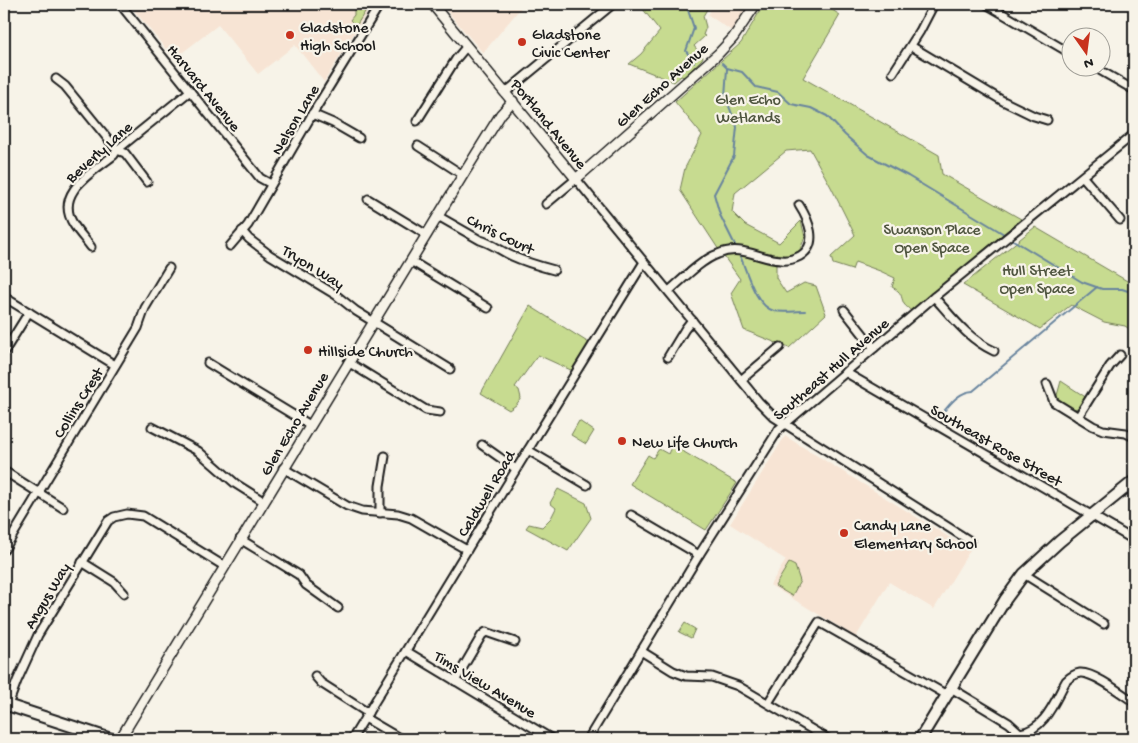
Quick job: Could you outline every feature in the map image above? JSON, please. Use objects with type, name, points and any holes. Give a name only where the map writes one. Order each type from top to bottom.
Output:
[{"type":"main road","points":[[920,739],[1005,600],[1024,574],[1048,551],[1134,481]]},
{"type":"main road","points":[[6,704],[111,739]]},
{"type":"street","name":"Harvard Avenue","points":[[120,4],[260,178],[271,184]]},
{"type":"street","name":"Nelson Lane","points":[[230,246],[248,225],[312,114],[380,4]]},
{"type":"street","name":"Portland Avenue","points":[[432,4],[765,409],[783,424],[970,541]]},
{"type":"street","points":[[506,92],[613,4]]},
{"type":"street","name":"Glen Echo Avenue","points":[[576,179],[718,54],[756,4]]},
{"type":"street","points":[[893,73],[911,46],[934,4]]},
{"type":"street","points":[[986,4],[1060,47]]},
{"type":"street","points":[[417,120],[456,59],[467,46]]},
{"type":"street","points":[[911,46],[1003,100],[1034,116],[1047,120]]},
{"type":"street","points":[[1110,76],[1134,90]]},
{"type":"street","points":[[56,79],[65,86],[117,150],[125,153],[146,182]]},
{"type":"street","name":"Beverly Lane","points":[[91,247],[71,219],[68,199],[70,193],[78,183],[190,91]]},
{"type":"street","name":"Glen Echo Avenue","points":[[120,739],[463,175],[501,114],[513,101]]},
{"type":"street","points":[[312,114],[333,123],[359,138]]},
{"type":"street","name":"Southeast Hull Avenue","points":[[588,739],[699,555],[783,424],[934,297],[1134,134]]},
{"type":"street","points":[[418,146],[463,175]]},
{"type":"street","points":[[1083,177],[1120,220]]},
{"type":"street","points":[[546,204],[576,179]]},
{"type":"street","points":[[368,199],[427,234]]},
{"type":"street","points":[[669,292],[709,258],[731,250],[742,250],[785,260],[790,260],[804,253],[809,246],[811,231],[799,205]]},
{"type":"street","name":"Chris Court","points":[[438,216],[501,251],[554,270]]},
{"type":"street","name":"Tryon Way","points":[[242,231],[263,250],[373,322],[450,369]]},
{"type":"street","points":[[411,261],[488,308]]},
{"type":"street","name":"Caldwell Road","points":[[352,739],[644,262]]},
{"type":"street","name":"Collins Crest","points":[[4,550],[138,328],[145,308],[169,268]]},
{"type":"street","points":[[4,297],[115,365]]},
{"type":"street","points":[[934,297],[967,335],[994,351]]},
{"type":"street","points":[[844,310],[874,348]]},
{"type":"street","points":[[4,352],[29,312]]},
{"type":"street","points":[[668,357],[692,320]]},
{"type":"street","points":[[741,380],[780,347]]},
{"type":"street","points":[[1078,417],[1110,366],[1120,355]]},
{"type":"street","points":[[348,362],[426,410],[440,412]]},
{"type":"street","points":[[208,363],[310,425]]},
{"type":"street","name":"Southeast Rose Street","points":[[845,372],[1134,540]]},
{"type":"street","points":[[1047,384],[1054,402],[1078,417],[1103,430],[1134,436]]},
{"type":"street","points":[[152,427],[198,451],[236,484],[263,501]]},
{"type":"street","points":[[482,445],[516,469]]},
{"type":"street","points":[[528,450],[588,485]]},
{"type":"street","points":[[380,513],[380,486],[385,456]]},
{"type":"street","points":[[284,468],[347,506],[362,511],[398,514],[411,518],[466,550]]},
{"type":"street","points":[[4,471],[63,508]]},
{"type":"street","name":"Angus Way","points":[[6,704],[38,635],[108,521],[127,514],[143,516],[224,566]]},
{"type":"street","points":[[631,515],[699,555]]},
{"type":"street","points":[[240,539],[300,575],[304,583],[338,608]]},
{"type":"street","points":[[82,562],[114,582],[124,593]]},
{"type":"street","points":[[1024,574],[1104,624]]},
{"type":"street","points":[[768,703],[819,622],[1009,723],[1021,736],[1038,726],[1066,681],[1073,675],[1081,673],[1092,676],[1134,702]]},
{"type":"street","points":[[455,681],[482,635],[486,632],[516,642]]},
{"type":"street","name":"Tims View Avenue","points":[[406,651],[552,739]]},
{"type":"street","points":[[641,651],[673,671],[686,676],[712,677],[738,686],[828,739]]},
{"type":"street","points":[[314,676],[321,683],[401,739]]},
{"type":"shaded area","name":"Gladstone High School","points":[[129,4],[372,4],[324,82],[295,45],[258,74],[218,25],[174,59]]},
{"type":"shaded area","points":[[441,4],[524,4],[483,53]]},
{"type":"shaded area","points":[[714,4],[751,4],[732,31],[708,15]]},
{"type":"shaded area","name":"Candy Lane Elementary School","points":[[785,436],[970,550],[934,609],[889,582],[856,637],[770,585],[786,560],[730,524]]},
{"type":"green space","points":[[354,4],[370,4],[356,26],[350,20],[354,15]]},
{"type":"green space","name":"Glen Echo Wetlands","points":[[639,4],[710,4],[703,16],[706,27],[703,35],[705,36],[694,46],[703,57],[684,77],[681,76],[674,82],[629,64],[641,54],[660,31]]},
{"type":"green space","name":"Swanson Place Open Space","points":[[764,4],[823,4],[840,15],[803,78],[939,155],[942,174],[1021,219],[911,311],[904,304],[900,293],[892,287],[895,278],[855,262],[852,270],[833,264],[831,257],[855,235],[810,149],[786,151],[735,193],[732,212],[745,225],[779,243],[801,221],[805,237],[799,252],[789,256],[776,254],[776,278],[786,293],[804,283],[816,286],[826,314],[789,348],[744,330],[731,293],[740,279],[680,190],[685,168],[702,135],[675,102],[741,43]]},
{"type":"green space","name":"Hull Street Open Space","points":[[1035,227],[1134,285],[1134,332],[1125,326],[1104,322],[1071,305],[1040,329],[963,285]]},
{"type":"green space","points":[[530,306],[589,343],[573,371],[538,355],[515,387],[519,390],[521,398],[509,410],[481,393]]},
{"type":"green space","points":[[1061,381],[1087,398],[1082,407],[1074,409],[1056,399]]},
{"type":"green space","points":[[579,421],[594,431],[586,444],[571,435]]},
{"type":"green space","points":[[672,445],[737,483],[706,530],[630,484],[648,455],[653,458],[659,449],[668,454]]},
{"type":"green space","points":[[558,489],[586,503],[591,518],[568,551],[526,528],[529,524],[542,527],[551,518],[556,508],[550,503]]},
{"type":"green space","points":[[789,563],[795,566],[800,581],[792,596],[775,586]]},
{"type":"green space","points":[[685,623],[695,629],[691,638],[679,632]]},
{"type":"waterway","points":[[686,4],[694,28],[686,51],[694,62]]},
{"type":"waterway","points":[[722,63],[727,68],[742,72],[756,87],[778,92],[791,104],[811,108],[827,116],[868,155],[908,176],[1004,234]]},
{"type":"waterway","points":[[727,69],[725,96],[737,127],[734,156],[714,194],[720,215],[735,245]]},
{"type":"waterway","points":[[1013,240],[1082,282],[1102,289],[1122,289],[1134,293]]},
{"type":"waterway","points":[[740,256],[757,295],[767,308],[778,312],[805,311]]},
{"type":"waterway","points":[[939,417],[958,397],[973,391],[1097,287]]},
{"type":"place","name":"Gladstone High School","points":[[290,35]]},
{"type":"place","name":"Gladstone Civic Center","points":[[522,42]]},
{"type":"place","name":"Hillside Church","points":[[308,350]]},
{"type":"place","name":"New Life Church","points":[[622,441]]},
{"type":"place","name":"Candy Lane Elementary School","points":[[844,533]]}]
